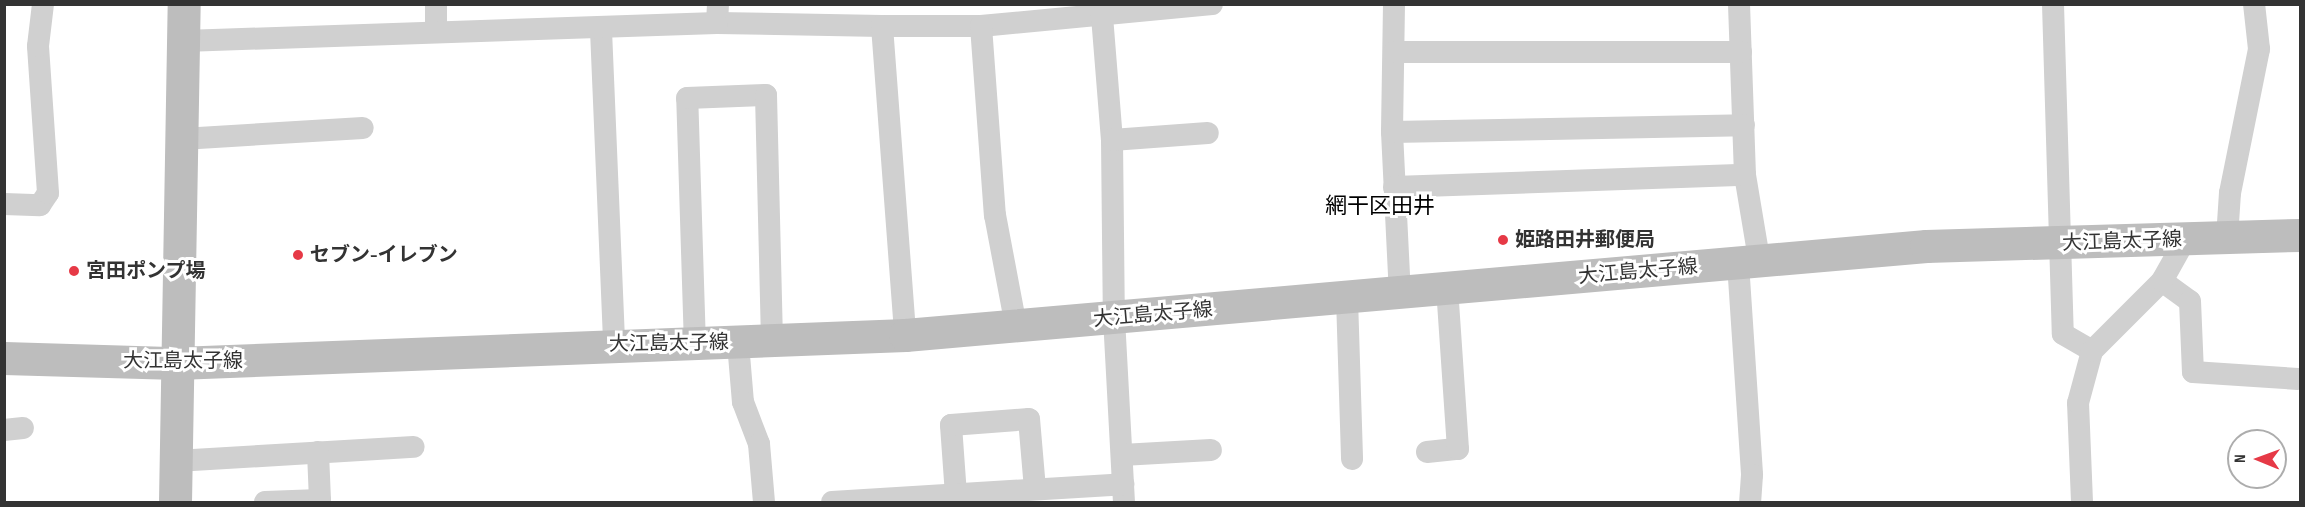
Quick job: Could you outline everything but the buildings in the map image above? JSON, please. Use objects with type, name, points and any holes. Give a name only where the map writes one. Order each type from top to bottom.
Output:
[{"type":"main road","points":[[175,502],[184,4]]},
{"type":"main road","name":"大江島太子線","points":[[4,358],[177,363],[614,345],[695,346],[905,335],[1400,294],[1926,246],[2058,244],[2301,235]]},
{"type":"street","points":[[4,204],[40,205],[48,193],[38,46],[43,4]]},
{"type":"street","points":[[436,4],[436,31]]},
{"type":"street","points":[[184,41],[405,37],[436,31],[601,30],[717,14],[882,26],[981,26],[1212,4]]},
{"type":"street","points":[[1394,4],[1392,132],[1400,294]]},
{"type":"street","points":[[1739,4],[1748,261],[1750,502]]},
{"type":"street","points":[[2053,4],[2058,244],[2063,334],[2092,351]]},
{"type":"street","points":[[2227,238],[2230,193],[2259,49],[2254,4]]},
{"type":"street","points":[[831,502],[1035,489],[1124,493],[1114,318],[1112,140],[1102,16]]},
{"type":"street","points":[[882,26],[905,335]]},
{"type":"street","points":[[981,26],[995,215],[1016,326]]},
{"type":"street","points":[[601,30],[614,345]]},
{"type":"street","points":[[1395,51],[1741,52]]},
{"type":"street","points":[[695,346],[687,99],[766,95],[772,341]]},
{"type":"street","points":[[1392,132],[1744,125]]},
{"type":"street","points":[[182,139],[363,128]]},
{"type":"street","points":[[1112,140],[1208,133]]},
{"type":"street","points":[[1394,187],[1745,175]]},
{"type":"street","points":[[2082,502],[2078,403],[2092,351],[2162,281],[2185,240]]},
{"type":"street","points":[[2162,281],[2190,301],[2193,372],[2298,379]]},
{"type":"street","points":[[1427,452],[1458,449],[1447,415],[1447,288]]},
{"type":"street","points":[[1347,298],[1352,459]]},
{"type":"street","points":[[738,343],[743,402],[759,444],[764,502]]},
{"type":"street","points":[[956,495],[951,424],[1029,419],[1035,489]]},
{"type":"street","points":[[176,461],[414,447]]},
{"type":"street","points":[[1122,455],[1211,450]]},
{"type":"street","points":[[265,502],[320,500],[318,452]]},
{"type":"place","name":"姫路田井郵便局","points":[[1503,240]]},
{"type":"place","name":"セブン-イレブン","points":[[298,255]]},
{"type":"place","name":"宮田ポンプ場","points":[[74,271]]},
{"type":"district","name":"網干区田井","points":[[1380,207]]}]
